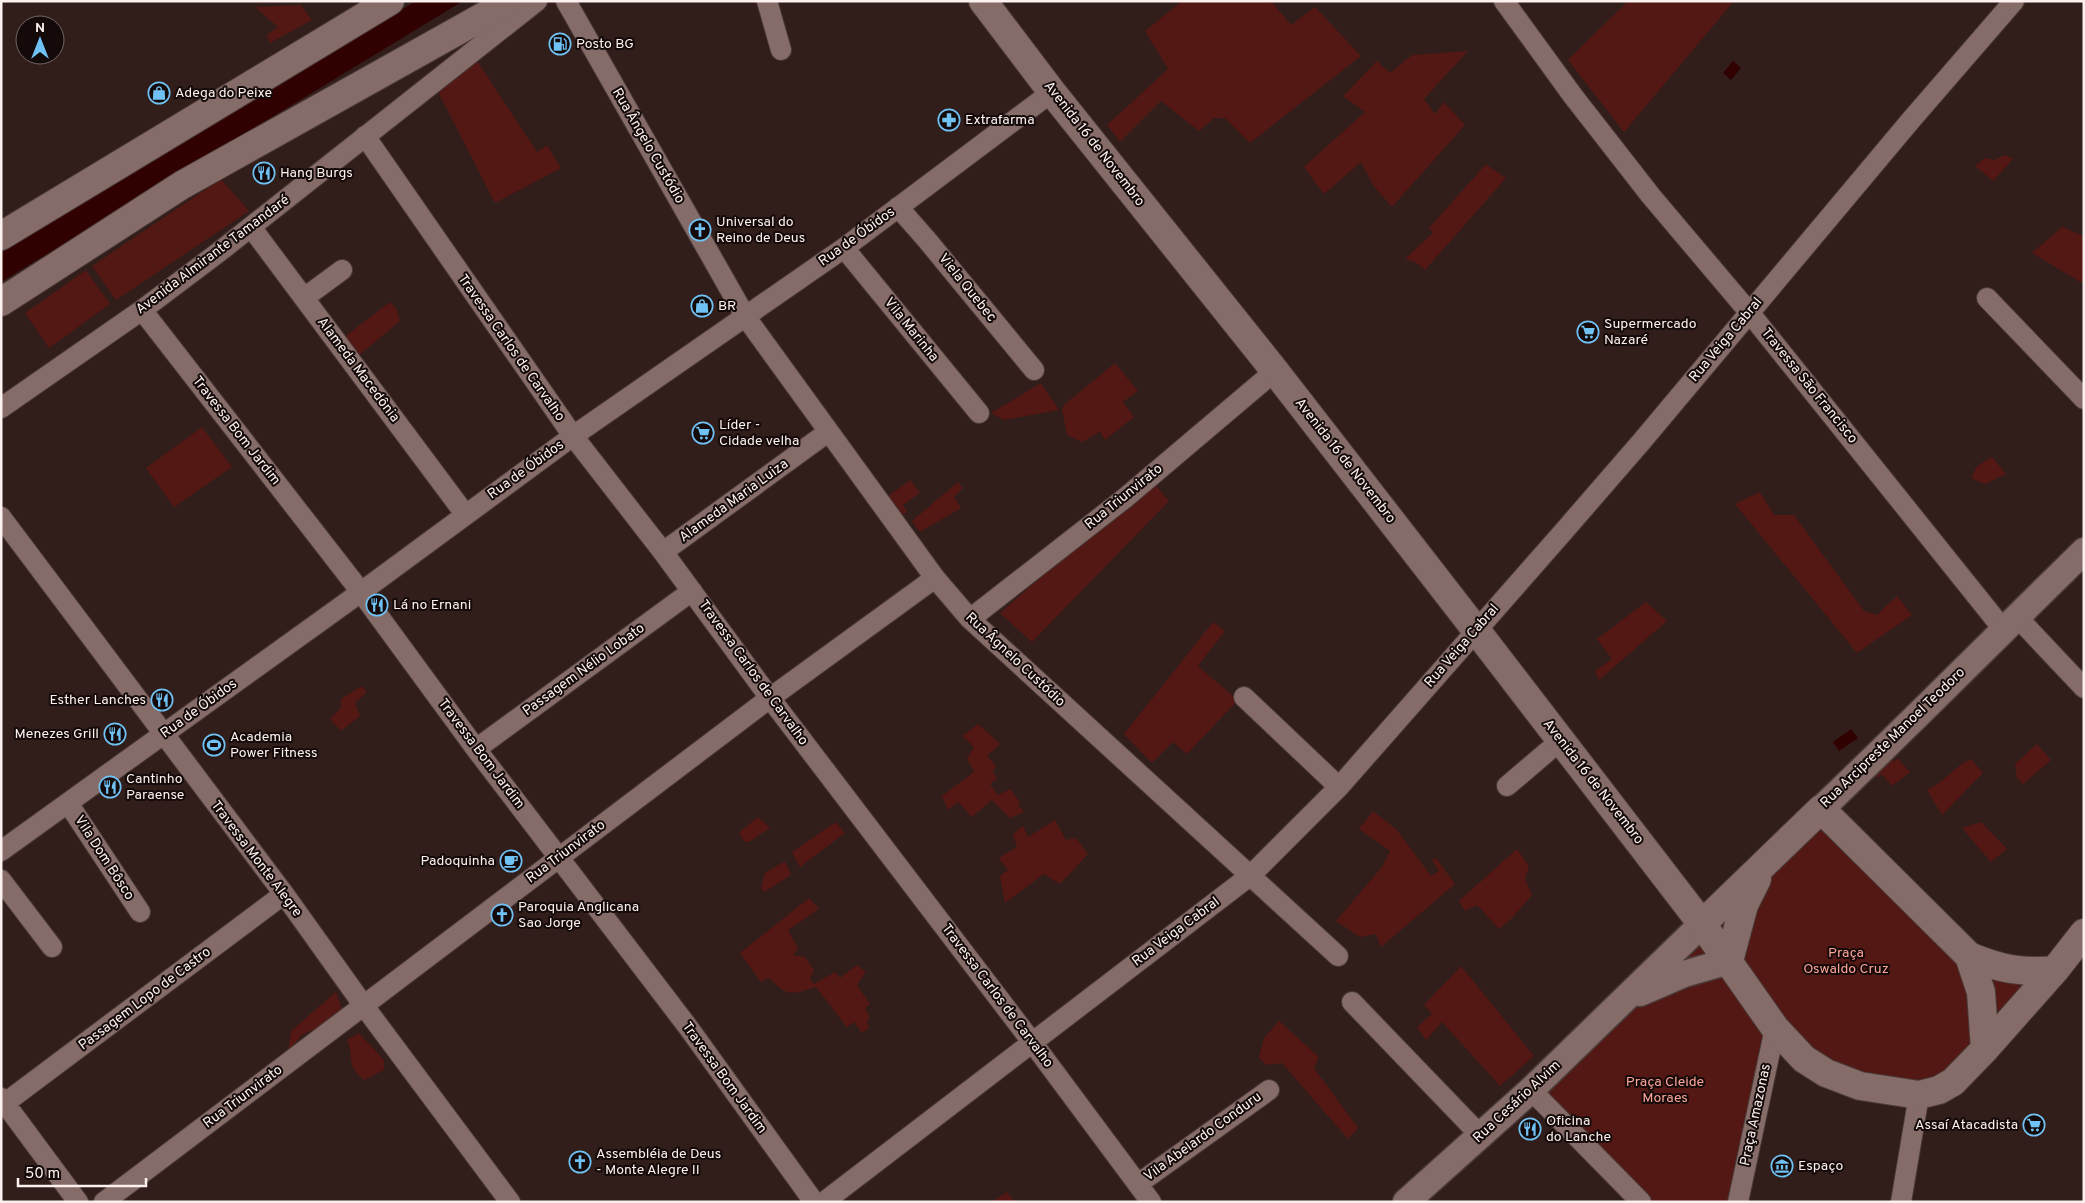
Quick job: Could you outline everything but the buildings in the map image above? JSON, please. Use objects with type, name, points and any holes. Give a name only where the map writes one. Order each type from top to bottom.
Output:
[{"type":"main road","points":[[1,236],[390,1]]},
{"type":"main road","points":[[1,302],[182,184],[511,1]]},
{"type":"main road","name":"Avenida 16 de Novembro","points":[[983,1],[1052,92],[1275,371],[1561,740],[1702,924],[1775,1028],[1804,1059],[1826,1073],[1860,1086],[1919,1095]]},
{"type":"main road","points":[[1821,809],[1969,956],[1991,965],[2015,971],[2055,970]]},
{"type":"main road","name":"Rua Arcipreste Manoel Teodoro","points":[[1702,924],[1821,809]]},
{"type":"main road","points":[[1729,961],[1744,905],[1757,880],[1776,851]]},
{"type":"main road","points":[[1919,1095],[1939,1090],[1953,1082],[2055,970],[2084,933]]},
{"type":"main road","points":[[1969,956],[1981,992],[1985,1048]]},
{"type":"street","name":"Avenida Almirante Tamandaré","points":[[1,408],[142,310],[251,227],[537,1]]},
{"type":"street","name":"Rua Ângelo Custódio","points":[[566,1],[745,316]]},
{"type":"street","points":[[767,1],[781,50]]},
{"type":"street","name":"Travessa São Francisco","points":[[1504,1],[1573,96],[1651,196],[2010,623],[2084,688]]},
{"type":"street","name":"Rua Veiga Cabral","points":[[824,1202],[1251,875],[1339,786],[1642,441],[1911,120],[2014,1]]},
{"type":"street","name":"Rua de Óbidos","points":[[1,852],[573,436],[844,248],[1052,92]]},
{"type":"street","name":"Travessa Carlos de Carvalho","points":[[365,136],[573,436],[664,552],[770,698],[1032,1042],[1151,1202]]},
{"type":"street","name":"Viela Quebec","points":[[898,207],[928,240],[1034,370]]},
{"type":"street","name":"Alameda Macedônia","points":[[251,227],[465,514]]},
{"type":"street","name":"Vila Marinha","points":[[844,248],[979,413]]},
{"type":"street","points":[[304,298],[342,270]]},
{"type":"street","points":[[1987,298],[2084,399]]},
{"type":"street","name":"Travessa Bom Jardim","points":[[142,310],[361,592],[476,749],[688,1028],[814,1202]]},
{"type":"street","name":"Rua Âgnelo Custódio","points":[[745,316],[934,578],[970,619],[1338,956]]},
{"type":"street","name":"Rua Triunvirato","points":[[970,619],[1125,498],[1275,371]]},
{"type":"street","name":"Alameda Maria Luiza","points":[[664,552],[828,432]]},
{"type":"street","name":"Travessa Monte Alegre","points":[[1,517],[284,894],[364,1006],[510,1202]]},
{"type":"street","name":"Rua Arcipreste Manoel Teodoro","points":[[1821,809],[1905,722],[2084,551]]},
{"type":"street","name":"Rua Triunvirato","points":[[104,1202],[559,856],[934,578]]},
{"type":"street","name":"Passagem Nélio Lobato","points":[[476,749],[692,591]]},
{"type":"street","points":[[1244,697],[1339,786]]},
{"type":"street","points":[[1507,786],[1561,740]]},
{"type":"street","name":"Vila Dom Bôsco","points":[[68,803],[140,912]]},
{"type":"street","points":[[1,880],[52,947]]},
{"type":"street","name":"Passagem Lopo de Castro","points":[[3,1101],[284,894]]},
{"type":"street","name":"Rua Cesário Alvim","points":[[1406,1202],[1531,1090],[1702,924]]},
{"type":"street","name":"Rua Cesário Alvim","points":[[1626,999],[1684,974],[1729,961]]},
{"type":"street","points":[[1352,1002],[1481,1136]]},
{"type":"street","name":"Praça Amazonas","points":[[1738,1202],[1775,1028]]},
{"type":"street","name":"Vila Abelardo Conduru","points":[[1138,1184],[1269,1090]]},
{"type":"street","points":[[1531,1090],[1641,1202]]},
{"type":"street","points":[[1900,1202],[1919,1095]]},
{"type":"street","points":[[3,1101],[78,1202]]},
{"type":"green space","points":[[1182,1],[1271,1],[1291,25],[1315,7],[1361,56],[1250,143],[1225,118],[1214,118],[1199,131],[1161,101],[1120,142],[1107,125],[1168,69],[1145,31]]},
{"type":"green space","points":[[1628,1],[1734,1],[1624,132],[1568,60]]},
{"type":"green space","points":[[301,5],[312,20],[270,43],[267,35],[278,27],[255,7]]},
{"type":"green space","points":[[1468,51],[1424,99],[1435,114],[1444,102],[1465,125],[1392,207],[1373,185],[1361,162],[1324,194],[1304,167],[1365,112],[1343,96],[1377,61],[1390,73],[1412,55]]},
{"type":"green space","points":[[472,53],[537,152],[547,145],[561,168],[495,203],[435,86]]},
{"type":"green space","points":[[2005,155],[2013,159],[1993,181],[1975,166],[1985,158],[1994,160]]},
{"type":"green space","points":[[1486,164],[1506,178],[1425,270],[1415,262],[1405,259],[1433,233],[1429,228]]},
{"type":"green space","points":[[221,179],[249,211],[116,300],[92,266]]},
{"type":"green space","points":[[2062,227],[2084,236],[2084,284],[2032,253]]},
{"type":"green space","points":[[86,270],[110,304],[49,348],[25,313]]},
{"type":"green space","points":[[390,302],[396,308],[400,321],[358,356],[343,338]]},
{"type":"green space","points":[[1115,363],[1138,391],[1123,402],[1134,417],[1105,440],[1100,432],[1082,442],[1067,435],[1062,409],[1065,404]]},
{"type":"green space","points":[[1041,383],[1059,410],[1004,420],[991,413]]},
{"type":"green space","points":[[202,427],[232,467],[174,507],[146,468]]},
{"type":"green space","points":[[1992,457],[2006,474],[1985,484],[1971,478],[1977,466]]},
{"type":"green space","points":[[910,480],[920,493],[903,505],[907,512],[902,515],[888,496]]},
{"type":"green space","points":[[1152,481],[1169,501],[1032,642],[1000,613]]},
{"type":"green space","points":[[958,482],[963,488],[954,497],[961,508],[920,532],[912,521]]},
{"type":"green space","points":[[1760,492],[1774,515],[1794,515],[1864,611],[1877,615],[1897,596],[1912,615],[1857,653],[1735,504]]},
{"type":"green space","points":[[1646,602],[1667,621],[1599,680],[1595,671],[1612,659],[1597,639]]},
{"type":"green space","points":[[1213,622],[1225,631],[1198,666],[1238,700],[1187,754],[1173,742],[1152,763],[1124,734]]},
{"type":"green space","points":[[362,686],[367,692],[355,703],[360,716],[341,731],[330,719],[341,708],[341,699]]},
{"type":"green space","points":[[978,724],[1000,744],[987,756],[996,766],[993,771],[997,779],[990,784],[998,795],[1011,789],[1020,803],[1018,805],[1024,812],[1010,818],[992,800],[972,817],[958,802],[948,810],[942,796],[974,772],[967,758],[974,747],[962,736]]},
{"type":"green space","points":[[2037,744],[2051,760],[2023,784],[2017,778],[2015,764]]},
{"type":"green space","points":[[1888,756],[1894,762],[1897,758],[1910,772],[1892,786],[1882,774],[1877,778],[1872,771]]},
{"type":"green space","points":[[1971,759],[1983,773],[1942,815],[1927,790]]},
{"type":"green space","points":[[1373,811],[1397,830],[1431,876],[1439,871],[1432,860],[1436,858],[1455,884],[1381,947],[1376,934],[1360,937],[1336,921],[1382,867],[1390,851],[1359,829]]},
{"type":"green space","name":"Praça Oswaldo Cruz","points":[[1827,815],[1968,958],[2043,973],[1949,1074],[1921,1086],[1831,1067],[1781,1022],[1737,962],[1761,884]]},
{"type":"green space","points":[[758,817],[770,828],[749,842],[745,842],[739,833]]},
{"type":"green space","points":[[1055,820],[1066,840],[1076,838],[1088,854],[1060,884],[1044,874],[1005,903],[1000,876],[1008,870],[999,858],[1017,847],[1013,834],[1023,826],[1028,837]]},
{"type":"green space","points":[[836,822],[845,833],[800,867],[792,852]]},
{"type":"green space","points":[[1981,822],[2007,849],[1991,862],[1962,828]]},
{"type":"green space","points":[[1517,849],[1529,866],[1525,879],[1532,895],[1512,918],[1499,929],[1477,905],[1465,911],[1459,901]]},
{"type":"green space","points":[[785,861],[791,875],[764,892],[761,888],[765,873]]},
{"type":"green space","points":[[809,898],[819,909],[788,930],[798,948],[793,955],[805,957],[814,970],[810,978],[814,984],[835,972],[840,978],[857,965],[866,972],[857,985],[870,1004],[865,1008],[870,1017],[867,1021],[869,1028],[862,1033],[854,1022],[847,1027],[816,987],[790,993],[781,989],[769,978],[761,982],[740,953]]},
{"type":"green space","name":"Praça Cleide Moraes","points":[[1699,926],[1775,1028],[1738,1202],[1642,1202],[1531,1090]]},
{"type":"green space","points":[[1461,966],[1534,1056],[1500,1086],[1442,1022],[1426,1040],[1417,1027],[1432,1014],[1424,1005]]},
{"type":"green space","points":[[336,992],[342,1010],[325,1024],[302,1035],[288,1052],[291,1031]]},
{"type":"green space","points":[[1279,1021],[1319,1057],[1314,1068],[1358,1128],[1348,1139],[1282,1063],[1266,1065],[1259,1057],[1264,1038]]},
{"type":"green space","points":[[359,1033],[384,1060],[384,1070],[364,1080],[354,1070],[347,1040]]},
{"type":"green space","points":[[1007,1192],[1015,1202],[992,1202]]},
{"type":"shaded area","points":[[416,1],[463,1],[1,282],[1,253]]},
{"type":"shaded area","points":[[1733,61],[1741,68],[1731,80],[1723,73]]},
{"type":"shaded area","points":[[1851,729],[1858,738],[1839,751],[1833,742]]},
{"type":"place","name":"Posto BG","points":[[560,44]]},
{"type":"place","name":"Adega do Peixe","points":[[159,93]]},
{"type":"place","name":"Extrafarma","points":[[949,120]]},
{"type":"place","name":"Hang Burgs","points":[[264,173]]},
{"type":"place","name":"Universal do Reino de Deus","points":[[700,230]]},
{"type":"place","name":"BR","points":[[702,306]]},
{"type":"place","name":"Supermercado Nazaré","points":[[1588,332]]},
{"type":"place","name":"Líder - Cidade velha","points":[[703,433]]},
{"type":"place","name":"Lá no Ernani","points":[[377,605]]},
{"type":"place","name":"Esther Lanches","points":[[162,700]]},
{"type":"place","name":"Menezes Grill","points":[[115,734]]},
{"type":"place","name":"Academia Power Fitness","points":[[214,745]]},
{"type":"place","name":"Cantinho Paraense","points":[[110,787]]},
{"type":"place","name":"Padoquinha","points":[[511,861]]},
{"type":"place","name":"Paroquia Anglicana Sao Jorge","points":[[502,915]]},
{"type":"place","name":"Assaí Atacadista","points":[[2034,1125]]},
{"type":"place","name":"Oficina do Lanche","points":[[1530,1129]]},
{"type":"place","name":"Assembléia de Deus - Monte Alegre II","points":[[580,1162]]},
{"type":"place","name":"Espaço","points":[[1782,1166]]}]
